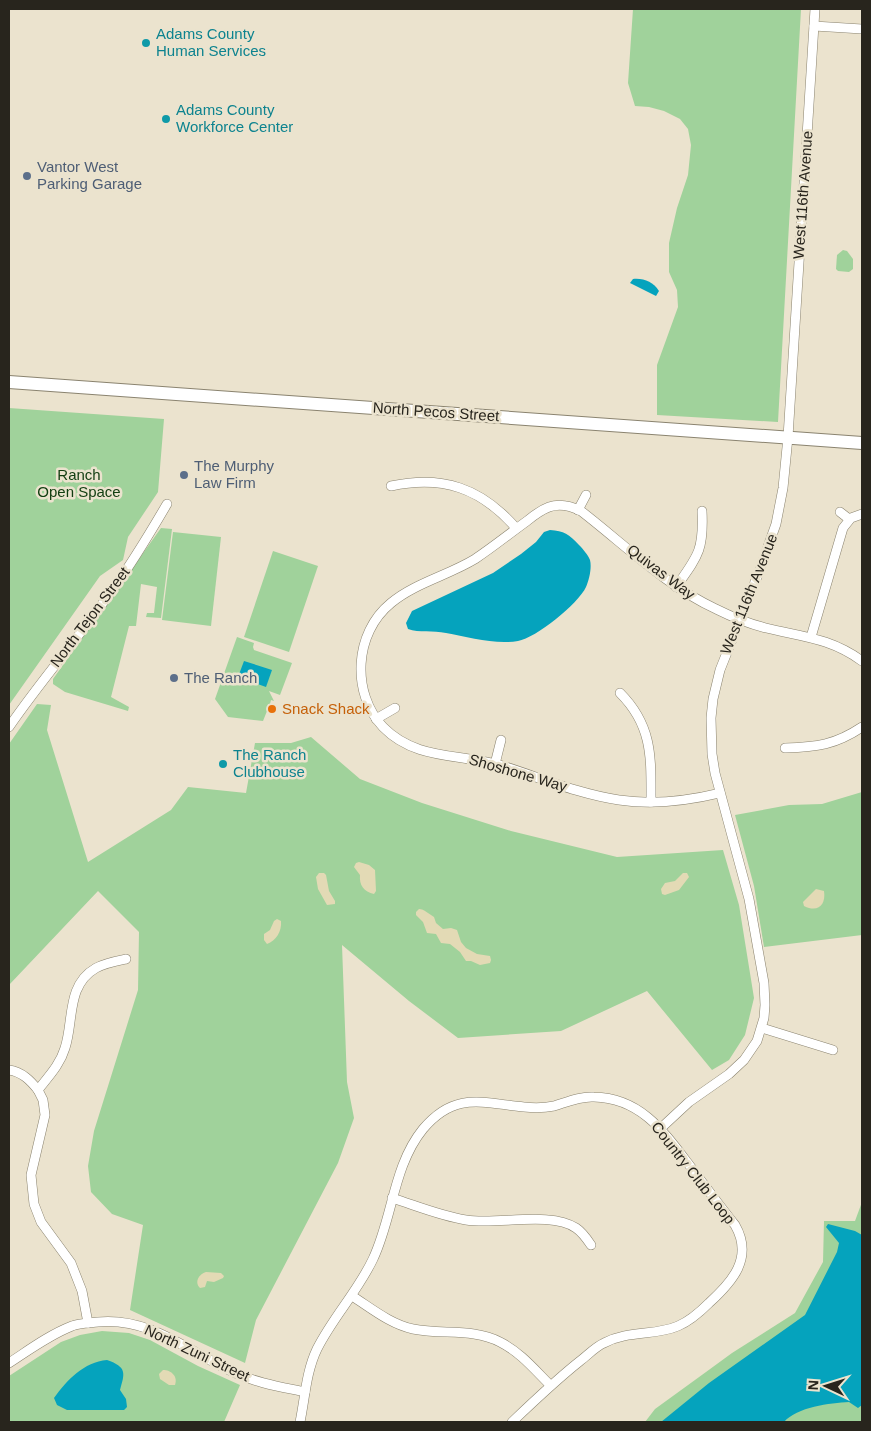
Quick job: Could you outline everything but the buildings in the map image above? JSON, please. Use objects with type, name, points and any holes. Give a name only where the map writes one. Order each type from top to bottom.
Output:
[{"type":"street","name":"West 116th Avenue","points":[[660,1128],[689,1102],[736,1068],[751,1051],[762,1028],[765,996],[758,947],[749,899],[720,793],[712,754],[711,734],[713,699],[720,670],[776,524],[783,488],[788,438],[815,9]]},
{"type":"street","points":[[814,26],[862,29]]},
{"type":"street","name":"North Pecos Street","points":[[9,382],[862,443]]},
{"type":"street","points":[[391,486],[429,482],[452,485],[467,490],[485,499],[498,509],[516,528]]},
{"type":"street","points":[[578,510],[586,495]]},
{"type":"street","name":"North Tejon Street","points":[[9,727],[38,685],[112,590],[138,553],[167,504]]},
{"type":"street","name":"Quivas Way","points":[[360,673],[362,654],[368,634],[376,620],[390,603],[468,563],[548,507],[558,505],[568,505],[578,510],[676,587],[717,610],[766,628],[811,637],[839,647],[862,662]]},
{"type":"street","points":[[676,587],[700,550],[703,531],[702,511]]},
{"type":"street","points":[[840,512],[849,519]]},
{"type":"street","points":[[811,637],[843,528],[849,519],[855,515],[862,514]]},
{"type":"street","name":"Shoshone Way","points":[[360,673],[365,697],[376,719],[387,731],[410,748],[426,753],[495,764],[606,798],[650,802],[693,799],[720,793]]},
{"type":"street","points":[[620,693],[635,711],[646,734],[651,758],[650,802]]},
{"type":"street","points":[[376,719],[395,708]]},
{"type":"street","points":[[785,748],[809,748],[832,744],[862,727]]},
{"type":"street","points":[[495,764],[501,740]]},
{"type":"street","points":[[38,1090],[55,1069],[63,1055],[68,1037],[73,998],[84,978],[96,968],[126,959]]},
{"type":"street","points":[[762,1028],[833,1050]]},
{"type":"street","points":[[9,1070],[19,1073],[29,1080],[38,1090],[43,1100],[45,1115],[31,1176],[34,1204],[41,1222],[71,1263],[82,1291],[88,1323]]},
{"type":"street","name":"Country Club Loop","points":[[300,1422],[309,1370],[316,1350],[331,1324],[352,1296],[374,1258],[405,1159],[422,1130],[440,1113],[456,1104],[464,1102],[480,1101],[538,1108],[554,1106],[587,1097],[602,1098],[631,1106],[660,1128],[738,1230],[742,1251],[736,1273],[724,1289],[704,1308],[678,1326],[618,1337],[605,1342],[550,1385],[512,1422]]},
{"type":"street","points":[[392,1198],[466,1220],[498,1222],[537,1219],[568,1224],[578,1228],[591,1245]]},
{"type":"street","points":[[352,1296],[386,1318],[403,1326],[423,1331],[475,1334],[500,1342],[514,1351],[550,1385]]},
{"type":"street","name":"North Zuni Street","points":[[9,1362],[73,1325],[114,1321],[138,1325],[180,1343],[240,1375],[305,1392]]},
{"type":"green space","points":[[633,9],[801,9],[778,422],[657,415],[657,365],[678,307],[677,290],[669,272],[669,243],[677,208],[688,175],[691,145],[688,129],[680,119],[664,111],[635,106],[628,83]]},
{"type":"green space","points":[[843,250],[847,251],[853,259],[853,269],[849,272],[836,269],[837,255]]},
{"type":"green space","name":"Ranch Open Space","points":[[9,408],[164,419],[158,492],[128,537],[123,560],[100,576],[9,705]]},
{"type":"green space","points":[[161,528],[172,529],[161,618],[146,617],[147,613],[154,613],[157,587],[141,584],[136,626],[129,626],[111,697],[129,707],[128,711],[65,692],[53,684],[53,679]]},
{"type":"green space","points":[[173,532],[221,537],[211,626],[162,620]]},
{"type":"green space","points":[[273,551],[318,566],[289,652],[244,637]]},
{"type":"green space","points":[[237,637],[254,643],[254,650],[292,663],[280,695],[269,691],[274,701],[271,700],[270,704],[268,704],[263,721],[228,717],[215,699]]},
{"type":"green space","points":[[37,704],[51,705],[47,730],[88,862],[171,810],[188,787],[246,793],[255,743],[291,743],[311,737],[360,779],[422,803],[511,831],[617,857],[723,850],[739,905],[754,998],[745,1035],[729,1060],[712,1070],[647,991],[561,1031],[458,1038],[409,1001],[342,945],[347,1082],[354,1118],[338,1163],[256,1320],[245,1363],[130,1310],[143,1225],[112,1214],[91,1192],[88,1166],[94,1131],[138,990],[139,932],[98,891],[9,985],[9,744]]},
{"type":"green space","points":[[862,792],[862,935],[764,947],[754,886],[735,815],[789,805],[822,804]]},
{"type":"green space","points":[[862,1202],[862,1422],[645,1422],[655,1409],[732,1353],[795,1313],[823,1262],[824,1221],[855,1221]]},
{"type":"green space","points":[[102,1331],[129,1333],[150,1340],[198,1366],[240,1385],[224,1422],[9,1422],[9,1376],[61,1342],[80,1335]]},
{"type":"sand","points":[[359,862],[369,865],[375,870],[376,891],[374,894],[367,892],[361,885],[360,875],[354,867]]},
{"type":"sand","points":[[319,873],[326,875],[329,891],[335,904],[327,905],[318,889],[316,877]]},
{"type":"sand","points":[[683,873],[687,873],[689,877],[679,890],[665,895],[662,894],[661,889],[665,883],[675,881]]},
{"type":"sand","points":[[816,889],[824,891],[822,904],[813,909],[804,906],[803,902]]},
{"type":"sand","points":[[419,909],[434,917],[436,923],[443,929],[451,928],[457,930],[461,942],[466,948],[477,954],[490,956],[490,963],[480,965],[466,961],[460,952],[450,944],[441,943],[436,934],[427,933],[423,922],[416,915]]},
{"type":"sand","points":[[277,919],[281,921],[279,932],[273,941],[267,944],[264,940],[264,934],[270,930]]},
{"type":"sand","points":[[206,1272],[221,1273],[224,1276],[214,1282],[207,1281],[205,1287],[200,1288],[197,1283],[198,1278]]},
{"type":"sand","points":[[163,1370],[173,1374],[176,1379],[175,1385],[169,1385],[160,1379],[159,1374]]},
{"type":"water","points":[[633,279],[648,281],[659,291],[656,296],[630,283]]},
{"type":"water","points":[[550,530],[563,532],[582,548],[590,560],[590,574],[586,587],[575,602],[535,634],[526,639],[509,642],[408,629],[406,623],[412,611],[493,573],[536,542],[544,532]]},
{"type":"water","points":[[244,661],[272,670],[266,687],[238,677]]},
{"type":"water","points":[[828,1224],[855,1231],[862,1235],[862,1405],[858,1408],[849,1402],[814,1407],[797,1413],[784,1422],[661,1422],[709,1383],[805,1315],[837,1252],[839,1243],[826,1227]]},
{"type":"water","points":[[107,1360],[118,1365],[123,1371],[120,1390],[126,1399],[127,1407],[124,1410],[67,1410],[57,1405],[54,1398],[70,1379],[91,1364]]},
{"type":"place","name":"Adams County Human Services","points":[[146,43]]},
{"type":"place","name":"Adams County Workforce Center","points":[[166,119]]},
{"type":"place","name":"Vantor West Parking Garage","points":[[27,176]]},
{"type":"place","name":"The Murphy Law Firm","points":[[184,475]]},
{"type":"place","name":"The Ranch","points":[[174,678]]},
{"type":"place","name":"Snack Shack","points":[[272,709]]},
{"type":"place","name":"The Ranch Clubhouse","points":[[223,764]]}]
